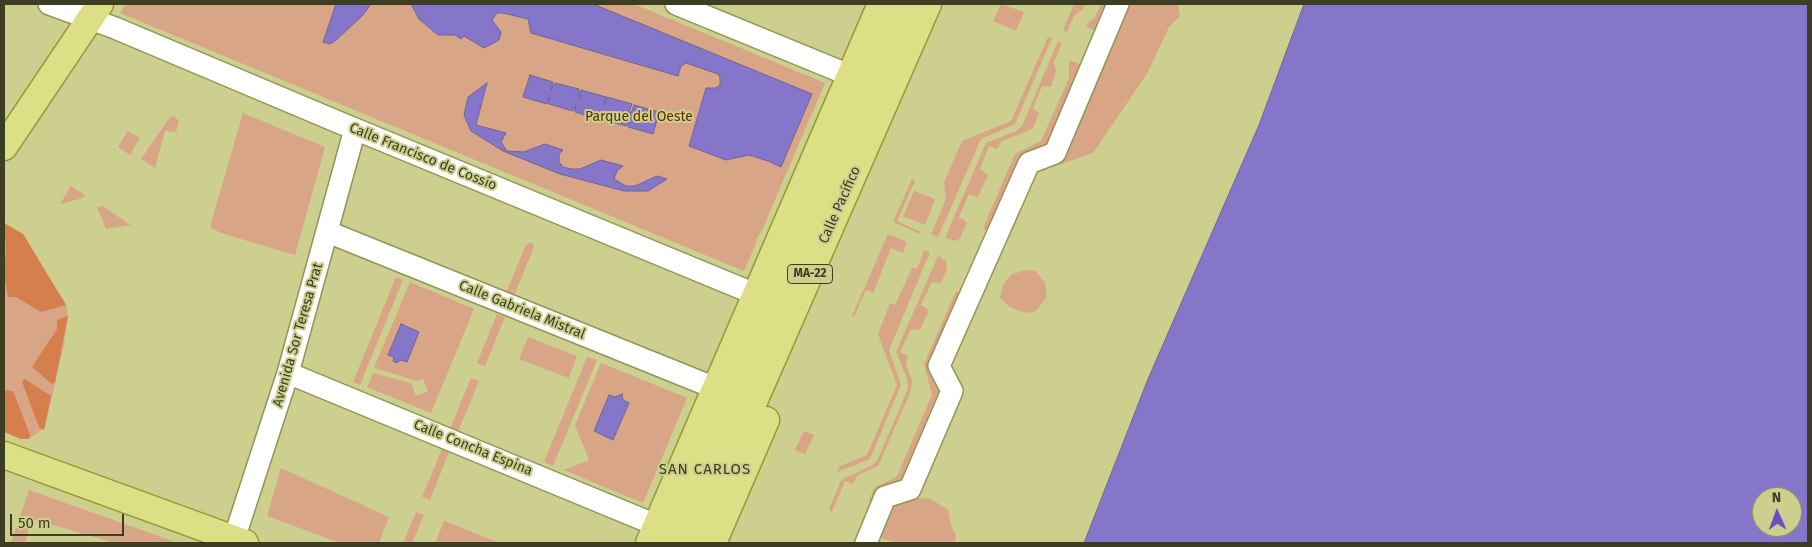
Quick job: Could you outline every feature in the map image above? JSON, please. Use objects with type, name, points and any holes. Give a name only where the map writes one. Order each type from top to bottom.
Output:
[{"type":"main road","points":[[658,537],[715,388],[881,4]]},
{"type":"main road","name":"Calle Pacífico","points":[[658,537],[904,4]]},
{"type":"main road","name":"Calle Pacífico","points":[[692,543],[928,4]]},
{"type":"main road","name":"Calle Pacífico","points":[[713,543],[947,4]]},
{"type":"main road","points":[[4,147],[96,11]]},
{"type":"main road","points":[[4,455],[239,541]]},
{"type":"street","name":"Calle Francisco de Cossío","points":[[49,4],[96,11],[355,129],[755,294]]},
{"type":"street","points":[[676,4],[849,75]]},
{"type":"street","points":[[866,543],[885,497],[910,489],[952,391],[939,366],[1029,163],[1056,153],[1118,4]]},
{"type":"street","name":"Avenida Sor Teresa Prat","points":[[239,541],[328,232],[355,129]]},
{"type":"street","name":"Calle Gabriela Mistral","points":[[328,232],[715,388]]},
{"type":"street","name":"Calle Concha Espina","points":[[288,373],[658,537]]},
{"type":"green space","name":"Parque del Oeste","points":[[126,4],[634,4],[825,83],[744,271],[120,13]]},
{"type":"green space","points":[[1001,4],[1024,12],[1016,31],[993,21]]},
{"type":"green space","points":[[1074,4],[1086,4],[1074,16],[1067,32],[1063,30]]},
{"type":"green space","points":[[1101,4],[1107,4],[1096,31],[1085,26],[1095,17]]},
{"type":"green space","points":[[1129,4],[1178,4],[1180,16],[1169,27],[1148,72],[1093,153],[1061,164],[1060,160]]},
{"type":"green space","points":[[1048,37],[1052,38],[1015,124],[981,139],[938,237],[931,234],[946,199],[944,182],[962,141],[1011,121]]},
{"type":"green space","points":[[1058,41],[1062,43],[1054,62],[1056,71],[1051,87],[1042,86],[1033,108],[1039,113],[1033,128],[1002,141],[997,149],[989,146],[980,169],[988,175],[977,197],[969,194],[959,217],[967,222],[960,238],[956,241],[945,238],[986,143],[1016,131],[1022,126]]},
{"type":"green space","points":[[1069,60],[1082,65],[1046,149],[989,231],[983,228],[1015,154],[1041,141],[1069,78]]},
{"type":"green space","points":[[243,113],[325,147],[295,255],[221,233],[210,227]]},
{"type":"green space","points":[[174,116],[179,121],[176,132],[165,131],[155,168],[141,159],[170,117]]},
{"type":"green space","points":[[128,131],[140,138],[130,155],[118,147]]},
{"type":"green space","points":[[912,179],[915,181],[897,221],[921,232],[920,234],[893,222]]},
{"type":"green space","points":[[71,186],[85,195],[83,198],[60,204]]},
{"type":"green space","points":[[914,191],[935,199],[925,225],[903,216]]},
{"type":"green space","points":[[103,206],[131,225],[106,229],[97,207]]},
{"type":"green space","points":[[4,223],[23,234],[66,305],[68,316],[64,344],[45,427],[29,439],[21,439],[4,432]]},
{"type":"green space","points":[[888,234],[907,242],[903,253],[891,248],[873,293],[866,290],[854,317],[852,316]]},
{"type":"green space","points":[[532,242],[534,247],[513,298],[505,295],[526,245]]},
{"type":"green space","points":[[924,250],[930,252],[889,350],[901,385],[870,459],[837,472],[840,466],[867,455],[897,385],[878,334],[890,303],[895,305],[912,268],[917,269]]},
{"type":"green space","points":[[938,256],[946,261],[947,269],[941,283],[932,282],[921,305],[929,310],[920,330],[911,329],[900,352],[908,356],[906,365],[912,380],[911,391],[878,466],[858,475],[853,484],[845,481],[832,512],[829,510],[841,480],[877,461],[908,389],[907,378],[896,352]]},
{"type":"green space","points":[[1025,270],[1036,271],[1045,283],[1047,297],[1036,311],[1026,313],[1010,307],[1000,298],[1003,285],[1011,275]]},
{"type":"green space","points":[[396,277],[403,280],[360,385],[353,382]]},
{"type":"green space","points":[[410,282],[474,309],[431,413],[367,387],[373,373],[411,383],[416,396],[428,391],[423,379],[417,381],[374,368]]},
{"type":"green space","points":[[956,291],[962,294],[941,392],[902,483],[872,502],[869,501],[874,488],[895,478],[898,474],[932,395],[924,364]]},
{"type":"green space","points":[[497,314],[505,317],[485,366],[477,363]]},
{"type":"green space","points":[[528,337],[577,356],[569,378],[519,359]]},
{"type":"green space","points":[[587,357],[597,360],[553,466],[544,462]]},
{"type":"green space","points":[[601,363],[687,398],[643,503],[564,470],[589,460],[575,425]]},
{"type":"green space","points":[[471,378],[479,381],[457,434],[449,431]]},
{"type":"green space","points":[[804,431],[814,435],[805,454],[795,450]]},
{"type":"green space","points":[[442,449],[449,452],[430,500],[422,497]]},
{"type":"green space","points":[[281,468],[389,517],[379,543],[340,543],[267,516]]},
{"type":"green space","points":[[29,490],[178,543],[115,543],[32,519],[25,543],[11,543]]},
{"type":"green space","points":[[916,498],[931,499],[948,510],[951,525],[956,536],[955,543],[900,543],[883,539],[880,532],[891,507]]},
{"type":"green space","points":[[416,512],[424,515],[412,543],[403,543]]},
{"type":"green space","points":[[444,521],[453,524],[499,543],[435,543]]},
{"type":"shaded area","points":[[336,4],[371,4],[362,16],[330,44],[323,42]]},
{"type":"shaded area","points":[[411,4],[593,4],[812,94],[781,167],[749,155],[726,160],[689,146],[706,88],[716,88],[720,85],[718,74],[686,63],[681,66],[678,76],[531,33],[528,19],[503,13],[497,13],[492,20],[501,32],[499,40],[484,48],[464,36],[461,39],[455,35],[438,35],[419,19]]},
{"type":"shaded area","points":[[1304,4],[1808,4],[1808,543],[1084,543],[1148,379],[1259,125]]},
{"type":"shaded area","points":[[530,75],[553,82],[551,90],[555,83],[579,89],[579,98],[581,90],[606,97],[604,105],[607,97],[632,104],[629,112],[631,113],[634,105],[659,112],[653,134],[628,127],[629,120],[626,126],[601,119],[602,113],[599,119],[575,112],[576,105],[573,111],[549,104],[549,97],[547,104],[523,97]]},
{"type":"shaded area","points":[[487,83],[476,125],[506,133],[501,142],[507,151],[524,152],[545,144],[563,150],[559,154],[559,162],[563,167],[580,169],[601,160],[623,166],[617,171],[614,179],[626,186],[635,186],[657,176],[667,179],[648,191],[624,191],[560,174],[503,151],[471,131],[464,115],[468,97]]},
{"type":"shaded area","points":[[4,223],[23,234],[66,305],[41,312],[16,297],[8,297],[4,274],[6,249]]},
{"type":"shaded area","points":[[68,316],[55,382],[52,384],[32,367],[57,329],[57,320]]},
{"type":"shaded area","points":[[401,324],[419,332],[407,362],[401,360],[396,363],[393,361],[394,357],[388,355]]},
{"type":"shaded area","points":[[25,379],[51,396],[44,430],[39,427],[22,382]]},
{"type":"shaded area","points":[[4,390],[13,391],[30,435],[29,439],[21,439],[4,432]]},
{"type":"shaded area","points":[[622,394],[623,400],[629,403],[613,440],[594,431],[609,395],[615,397]]},
{"type":"district","name":"SAN CARLOS","points":[[705,470]]}]
